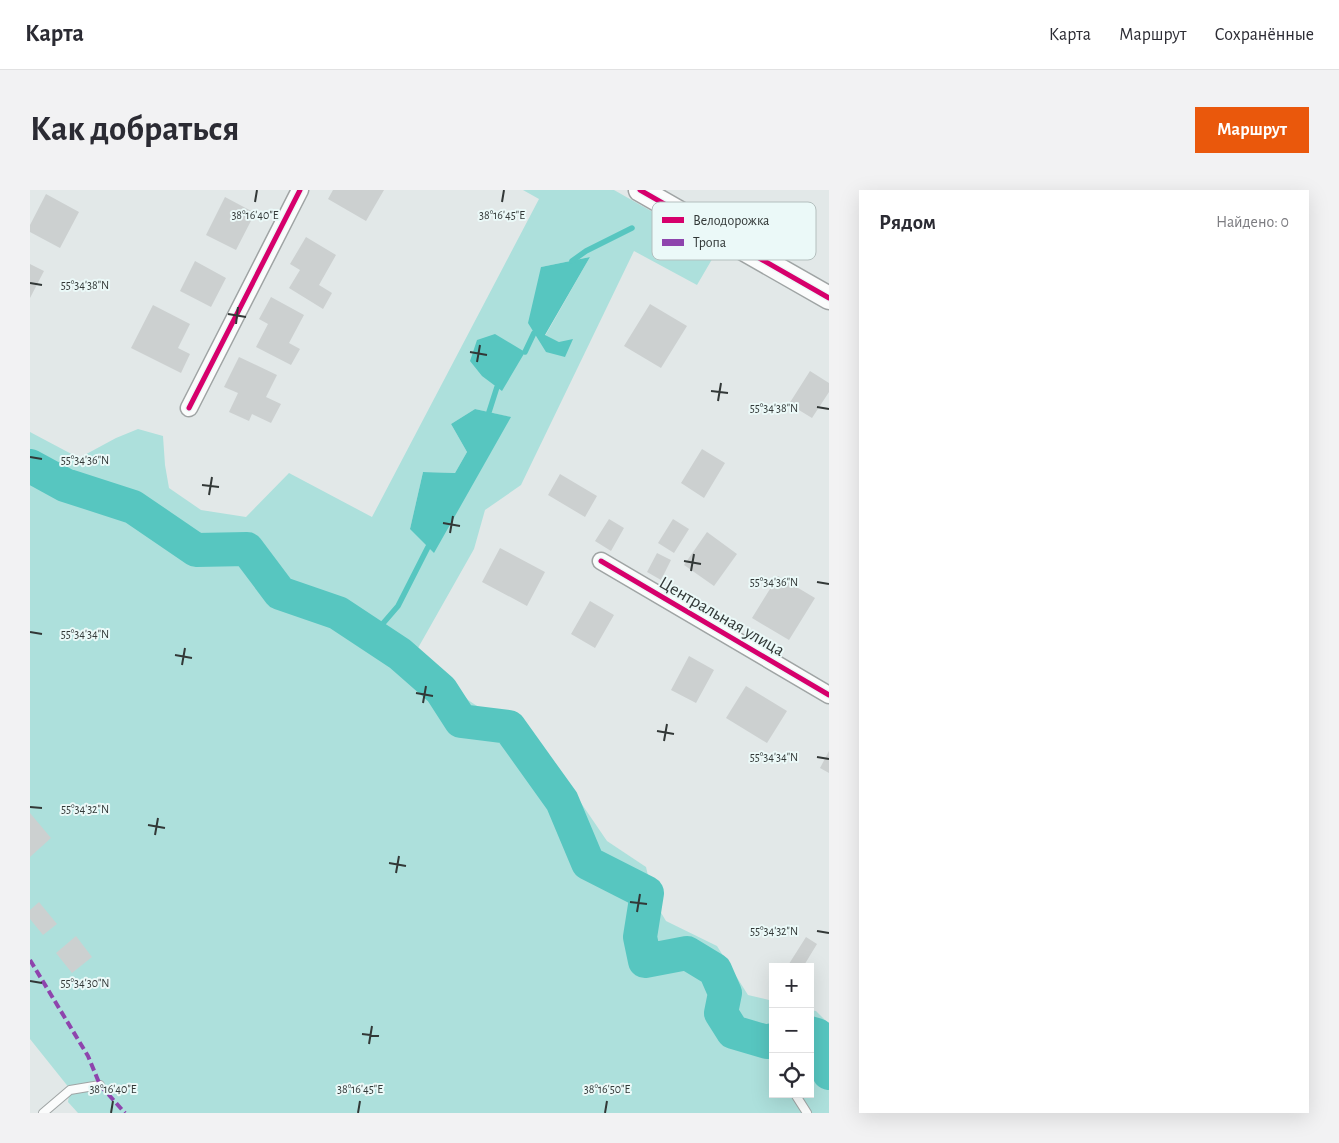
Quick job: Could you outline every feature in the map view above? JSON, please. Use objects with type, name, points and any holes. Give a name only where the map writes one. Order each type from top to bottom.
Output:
[{"type":"street","points":[[188,408],[300,190]]},
{"type":"street","points":[[640,190],[661,202]]},
{"type":"street","points":[[762,260],[829,298]]},
{"type":"street","name":"Центральная улица","points":[[601,561],[829,695]]},
{"type":"lane","points":[[43,1113],[70,1090],[100,1085]]},
{"type":"lane","points":[[798,1098],[807,1113]]},
{"type":"shaded area","points":[[523,190],[614,190],[652,212],[652,260],[712,260],[697,285],[634,251],[521,485],[485,510],[474,549],[418,648],[468,700],[530,741],[551,759],[607,841],[646,867],[654,901],[666,921],[717,946],[748,995],[769,1000],[769,1098],[814,1098],[814,1011],[829,1024],[829,1113],[78,1113],[68,1102],[70,1089],[30,1039],[30,432],[79,458],[116,438],[138,429],[163,436],[169,488],[201,510],[246,517],[289,473],[372,517],[539,199]],"holes":[[[590,257],[545,336],[541,267]],[[545,336],[559,342],[546,352]],[[475,409],[510,417],[410,529],[423,472],[455,473],[467,452],[451,424]]]},
{"type":"water","points":[[590,257],[545,335],[559,342],[573,339],[565,357],[546,352],[528,323],[541,267]]},
{"type":"water","points":[[495,334],[525,352],[502,391],[482,376],[470,361],[477,340]]},
{"type":"water","points":[[475,409],[511,417],[434,553],[410,529],[423,472],[455,473],[467,452],[451,424]]},
{"type":"building","points":[[333,190],[384,190],[366,221],[328,199]]},
{"type":"building","points":[[46,194],[79,212],[60,248],[30,232],[30,225]]},
{"type":"building","points":[[225,197],[255,213],[236,250],[206,235]]},
{"type":"building","points":[[306,237],[336,255],[319,285],[332,293],[323,309],[289,288],[300,270],[290,264]]},
{"type":"building","points":[[195,261],[226,278],[211,307],[180,291]]},
{"type":"building","points":[[30,264],[44,271],[30,298]]},
{"type":"building","points":[[271,297],[304,315],[289,343],[300,349],[291,365],[256,347],[268,324],[259,319]]},
{"type":"building","points":[[650,304],[687,326],[661,368],[624,346]]},
{"type":"building","points":[[153,305],[190,324],[178,348],[190,354],[181,373],[131,348]]},
{"type":"building","points":[[239,357],[277,375],[266,397],[281,404],[271,423],[252,414],[249,421],[229,412],[238,393],[224,387]]},
{"type":"building","points":[[810,371],[829,383],[829,392],[812,418],[789,404]]},
{"type":"building","points":[[702,449],[725,463],[704,498],[681,483]]},
{"type":"building","points":[[560,474],[597,496],[585,517],[548,495]]},
{"type":"building","points":[[609,519],[624,528],[611,551],[595,541]]},
{"type":"building","points":[[673,519],[689,529],[674,553],[658,543]]},
{"type":"building","points":[[707,532],[737,554],[714,586],[684,565]]},
{"type":"building","points":[[500,548],[545,572],[527,606],[482,582]]},
{"type":"building","points":[[657,553],[671,560],[661,580],[647,572]]},
{"type":"building","points":[[778,576],[815,598],[789,640],[752,618]]},
{"type":"building","points":[[590,601],[614,615],[595,648],[571,634]]},
{"type":"building","points":[[689,656],[714,670],[696,703],[671,690]]},
{"type":"building","points":[[746,686],[787,711],[767,743],[726,718]]},
{"type":"building","points":[[829,751],[829,773],[820,768]]},
{"type":"building","points":[[30,813],[51,838],[30,857]]},
{"type":"building","points":[[39,902],[57,924],[43,935],[30,919],[30,910]]},
{"type":"building","points":[[76,936],[92,957],[72,973],[56,953]]},
{"type":"building","points":[[806,937],[817,944],[805,963],[790,963]]},
{"type":"waterway","points":[[572,261],[586,251],[632,228]]},
{"type":"waterway","points":[[525,352],[534,333]]},
{"type":"waterway","points":[[489,412],[497,387]]},
{"type":"waterway","points":[[30,466],[65,485],[133,507],[196,550],[247,549],[280,593],[338,613],[400,654],[441,690],[461,721],[509,727],[562,801],[588,863],[647,893],[640,937],[645,961],[687,953],[715,970],[725,993],[721,1013],[733,1032],[769,1041]]},
{"type":"waterway","points":[[373,635],[398,606],[428,547]]},
{"type":"waterway","points":[[814,1034],[817,1035],[829,1073]]},
{"type":"marked path","points":[[30,960],[88,1056],[100,1085],[125,1113]]},
{"type":"cycle path","points":[[189,408],[300,190]]},
{"type":"cycle path","points":[[640,190],[661,202]]},
{"type":"cycle path","points":[[762,260],[829,298]]},
{"type":"cycle path","points":[[601,561],[829,695]]}]
